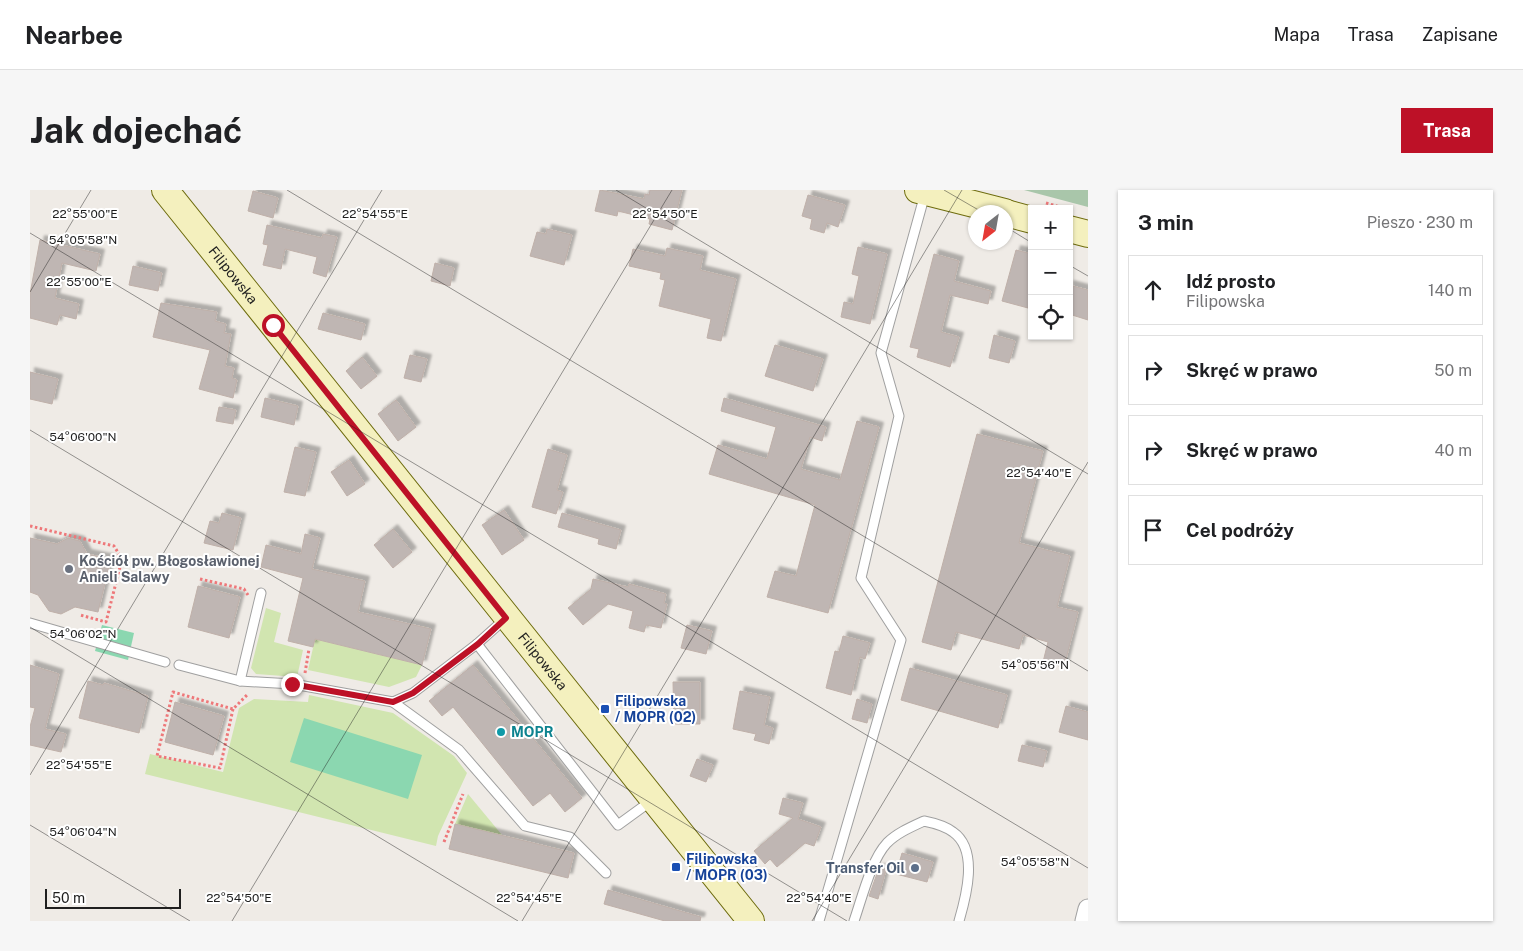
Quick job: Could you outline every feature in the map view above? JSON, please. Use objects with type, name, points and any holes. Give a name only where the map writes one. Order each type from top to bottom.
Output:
[{"type":"street","name":"Filipowska","points":[[165,190],[750,921]]},
{"type":"street","points":[[922,191],[975,205]]},
{"type":"street","points":[[1013,215],[1028,219]]},
{"type":"street","points":[[1073,230],[1088,234]]},
{"type":"street","points":[[1085,921],[1088,910]]},
{"type":"lane","points":[[819,921],[901,640],[861,578],[899,416],[881,353],[922,191]]},
{"type":"lane","points":[[240,681],[261,593]]},
{"type":"lane","points":[[393,702],[413,693],[478,644],[506,618]]},
{"type":"lane","points":[[30,623],[165,662]]},
{"type":"lane","points":[[478,644],[618,825],[653,800]]},
{"type":"lane","points":[[179,665],[240,681],[292,684],[393,702],[459,750],[525,826],[570,837],[606,873]]},
{"type":"lane","points":[[854,921],[877,857],[887,843],[898,834],[924,821],[955,832],[965,848],[968,864],[968,889],[959,921]]},
{"type":"path","points":[[30,526],[114,546],[122,559],[106,622],[80,616]]},
{"type":"path","points":[[200,579],[244,589],[252,599]]},
{"type":"path","points":[[233,709],[174,692],[157,756],[220,768],[233,709],[247,694],[256,695]]},
{"type":"path","points":[[444,842],[463,794]]},
{"type":"green space","points":[[1024,190],[1088,190],[1088,207]]},
{"type":"green space","points":[[266,608],[281,613],[274,642],[303,650],[297,677],[256,674],[251,668]]},
{"type":"green space","points":[[102,625],[134,633],[128,660],[95,651]]},
{"type":"green space","points":[[315,639],[422,665],[416,677],[389,687],[308,670]]},
{"type":"green space","points":[[309,695],[393,713],[454,756],[467,773],[438,836],[436,846],[145,774],[150,754],[223,772],[239,708],[254,699],[308,702]]},
{"type":"green space","points":[[304,718],[422,755],[408,799],[290,762]]},
{"type":"green space","points":[[468,794],[502,835],[455,824]]},
{"type":"building","points":[[600,190],[644,199],[645,194],[649,195],[650,190],[682,190],[672,230],[649,224],[650,219],[618,211],[617,216],[595,211]]},
{"type":"building","points":[[253,191],[278,198],[273,218],[248,211]]},
{"type":"building","points":[[808,195],[845,205],[838,227],[827,223],[824,233],[810,229],[812,219],[802,216]]},
{"type":"building","points":[[267,225],[322,238],[323,234],[337,237],[326,277],[313,273],[317,257],[285,249],[281,269],[263,265],[268,245],[263,244]]},
{"type":"building","points":[[547,229],[572,235],[564,265],[530,256],[537,232],[546,234]]},
{"type":"building","points":[[40,240],[100,254],[96,271],[62,263],[55,298],[79,304],[76,319],[60,315],[57,325],[30,318],[30,294]]},
{"type":"building","points":[[858,247],[887,254],[870,324],[841,317],[844,302],[853,304],[859,276],[852,274]]},
{"type":"building","points":[[667,248],[703,256],[700,270],[736,279],[721,341],[707,338],[711,319],[659,306],[665,280],[660,279],[661,273],[629,266],[633,249],[665,256]]},
{"type":"building","points":[[1016,250],[1028,253],[1028,308],[1002,301]]},
{"type":"building","points":[[934,254],[959,261],[954,281],[991,291],[988,304],[950,295],[941,332],[959,337],[950,367],[917,357],[919,349],[910,347]]},
{"type":"building","points":[[435,263],[454,268],[450,286],[431,281]]},
{"type":"building","points":[[133,266],[162,273],[158,291],[129,285]]},
{"type":"building","points":[[1073,286],[1088,290],[1088,320],[1073,315]]},
{"type":"building","points":[[161,303],[217,312],[215,321],[226,324],[224,333],[231,334],[225,366],[234,368],[232,378],[237,380],[233,398],[199,389],[210,350],[153,337]]},
{"type":"building","points":[[323,313],[365,324],[361,340],[318,329]]},
{"type":"building","points":[[994,335],[1015,341],[1009,363],[989,358]]},
{"type":"building","points":[[775,345],[823,359],[813,391],[765,376]]},
{"type":"building","points":[[410,355],[427,359],[421,382],[404,378]]},
{"type":"building","points":[[362,357],[377,376],[361,389],[346,371]]},
{"type":"building","points":[[30,372],[58,379],[52,404],[30,399]]},
{"type":"building","points":[[265,398],[298,406],[294,425],[261,417]]},
{"type":"building","points":[[724,398],[826,427],[822,441],[810,437],[801,469],[840,480],[857,421],[879,427],[828,613],[767,597],[775,571],[796,576],[815,505],[709,474],[718,445],[767,459],[776,427],[721,411]]},
{"type":"building","points":[[396,400],[416,427],[398,441],[378,414]]},
{"type":"building","points":[[219,407],[236,410],[233,424],[216,421]]},
{"type":"building","points":[[977,434],[1043,451],[1019,543],[1070,556],[1057,607],[1078,612],[1064,667],[1043,662],[1048,642],[1023,635],[1019,649],[956,632],[951,650],[922,642]]},
{"type":"building","points":[[295,447],[316,452],[305,496],[284,492]]},
{"type":"building","points":[[548,449],[567,455],[557,490],[563,492],[556,514],[532,507]]},
{"type":"building","points":[[349,460],[365,484],[347,496],[331,472]]},
{"type":"building","points":[[504,510],[524,540],[502,555],[482,525]]},
{"type":"building","points":[[222,513],[241,518],[233,550],[204,543],[210,521],[219,523]]},
{"type":"building","points":[[562,513],[621,530],[616,549],[598,544],[599,539],[558,527]]},
{"type":"building","points":[[393,529],[412,552],[393,568],[374,545]]},
{"type":"building","points":[[305,534],[320,538],[312,569],[365,581],[358,612],[431,629],[422,665],[315,639],[313,647],[288,641],[303,578],[261,567],[266,545],[301,554]]},
{"type":"building","name":"Kościół pw. Błogosławionej Anieli Salawy","points":[[30,538],[57,544],[68,538],[80,541],[87,554],[111,559],[98,612],[75,607],[61,614],[49,611],[38,595],[30,592]]},
{"type":"building","points":[[593,579],[628,587],[629,584],[666,594],[664,603],[667,604],[661,628],[646,625],[644,632],[629,628],[633,611],[608,604],[583,625],[568,608],[591,589]]},
{"type":"building","points":[[198,586],[240,597],[229,638],[188,627]]},
{"type":"building","points":[[687,625],[712,631],[706,654],[681,648]]},
{"type":"building","points":[[843,636],[870,643],[865,659],[860,657],[851,695],[826,688],[835,651],[839,652]]},
{"type":"building","points":[[30,665],[59,674],[45,729],[66,734],[61,752],[30,745],[30,727],[35,708],[30,707]]},
{"type":"building","name":"MOPR","points":[[473,665],[582,798],[565,812],[550,793],[533,806],[453,707],[442,716],[429,701]]},
{"type":"building","points":[[910,668],[1007,695],[998,728],[901,700]]},
{"type":"building","points":[[88,681],[103,685],[104,683],[148,696],[139,733],[79,718]]},
{"type":"building","points":[[673,682],[700,682],[700,724],[674,724]]},
{"type":"building","points":[[740,691],[770,697],[764,725],[773,728],[769,744],[754,740],[756,734],[733,729]]},
{"type":"building","points":[[857,699],[872,704],[867,723],[852,719]]},
{"type":"building","points":[[175,702],[224,716],[213,755],[165,742]]},
{"type":"building","points":[[1066,706],[1088,712],[1088,740],[1059,732]]},
{"type":"building","points":[[1022,745],[1047,751],[1043,767],[1018,761]]},
{"type":"building","points":[[697,759],[713,765],[706,782],[690,776]]},
{"type":"building","points":[[783,798],[803,803],[798,819],[821,827],[814,846],[805,843],[777,867],[770,859],[765,864],[754,851],[793,818],[779,814]]},
{"type":"building","points":[[455,824],[574,853],[568,878],[449,849]]},
{"type":"building","name":"Transfer Oil","points":[[902,853],[933,862],[927,882],[896,874]]},
{"type":"building","points":[[879,868],[886,870],[878,899],[869,896]]},
{"type":"building","points":[[608,890],[701,917],[700,921],[665,921],[604,904]]},
{"type":"place","name":"Kościół pw. Błogosławionej Anieli Salawy","points":[[69,569]]},
{"type":"place","name":"Filipowska / MOPR (02)","points":[[605,709]]},
{"type":"place","name":"MOPR","points":[[501,732]]},
{"type":"place","name":"Filipowska / MOPR (03)","points":[[676,867]]},
{"type":"place","name":"Transfer Oil","points":[[915,868]]},
{"type":"route","points":[[273,325],[506,618],[478,644],[413,693],[393,702],[330,689],[292,684]]}]
